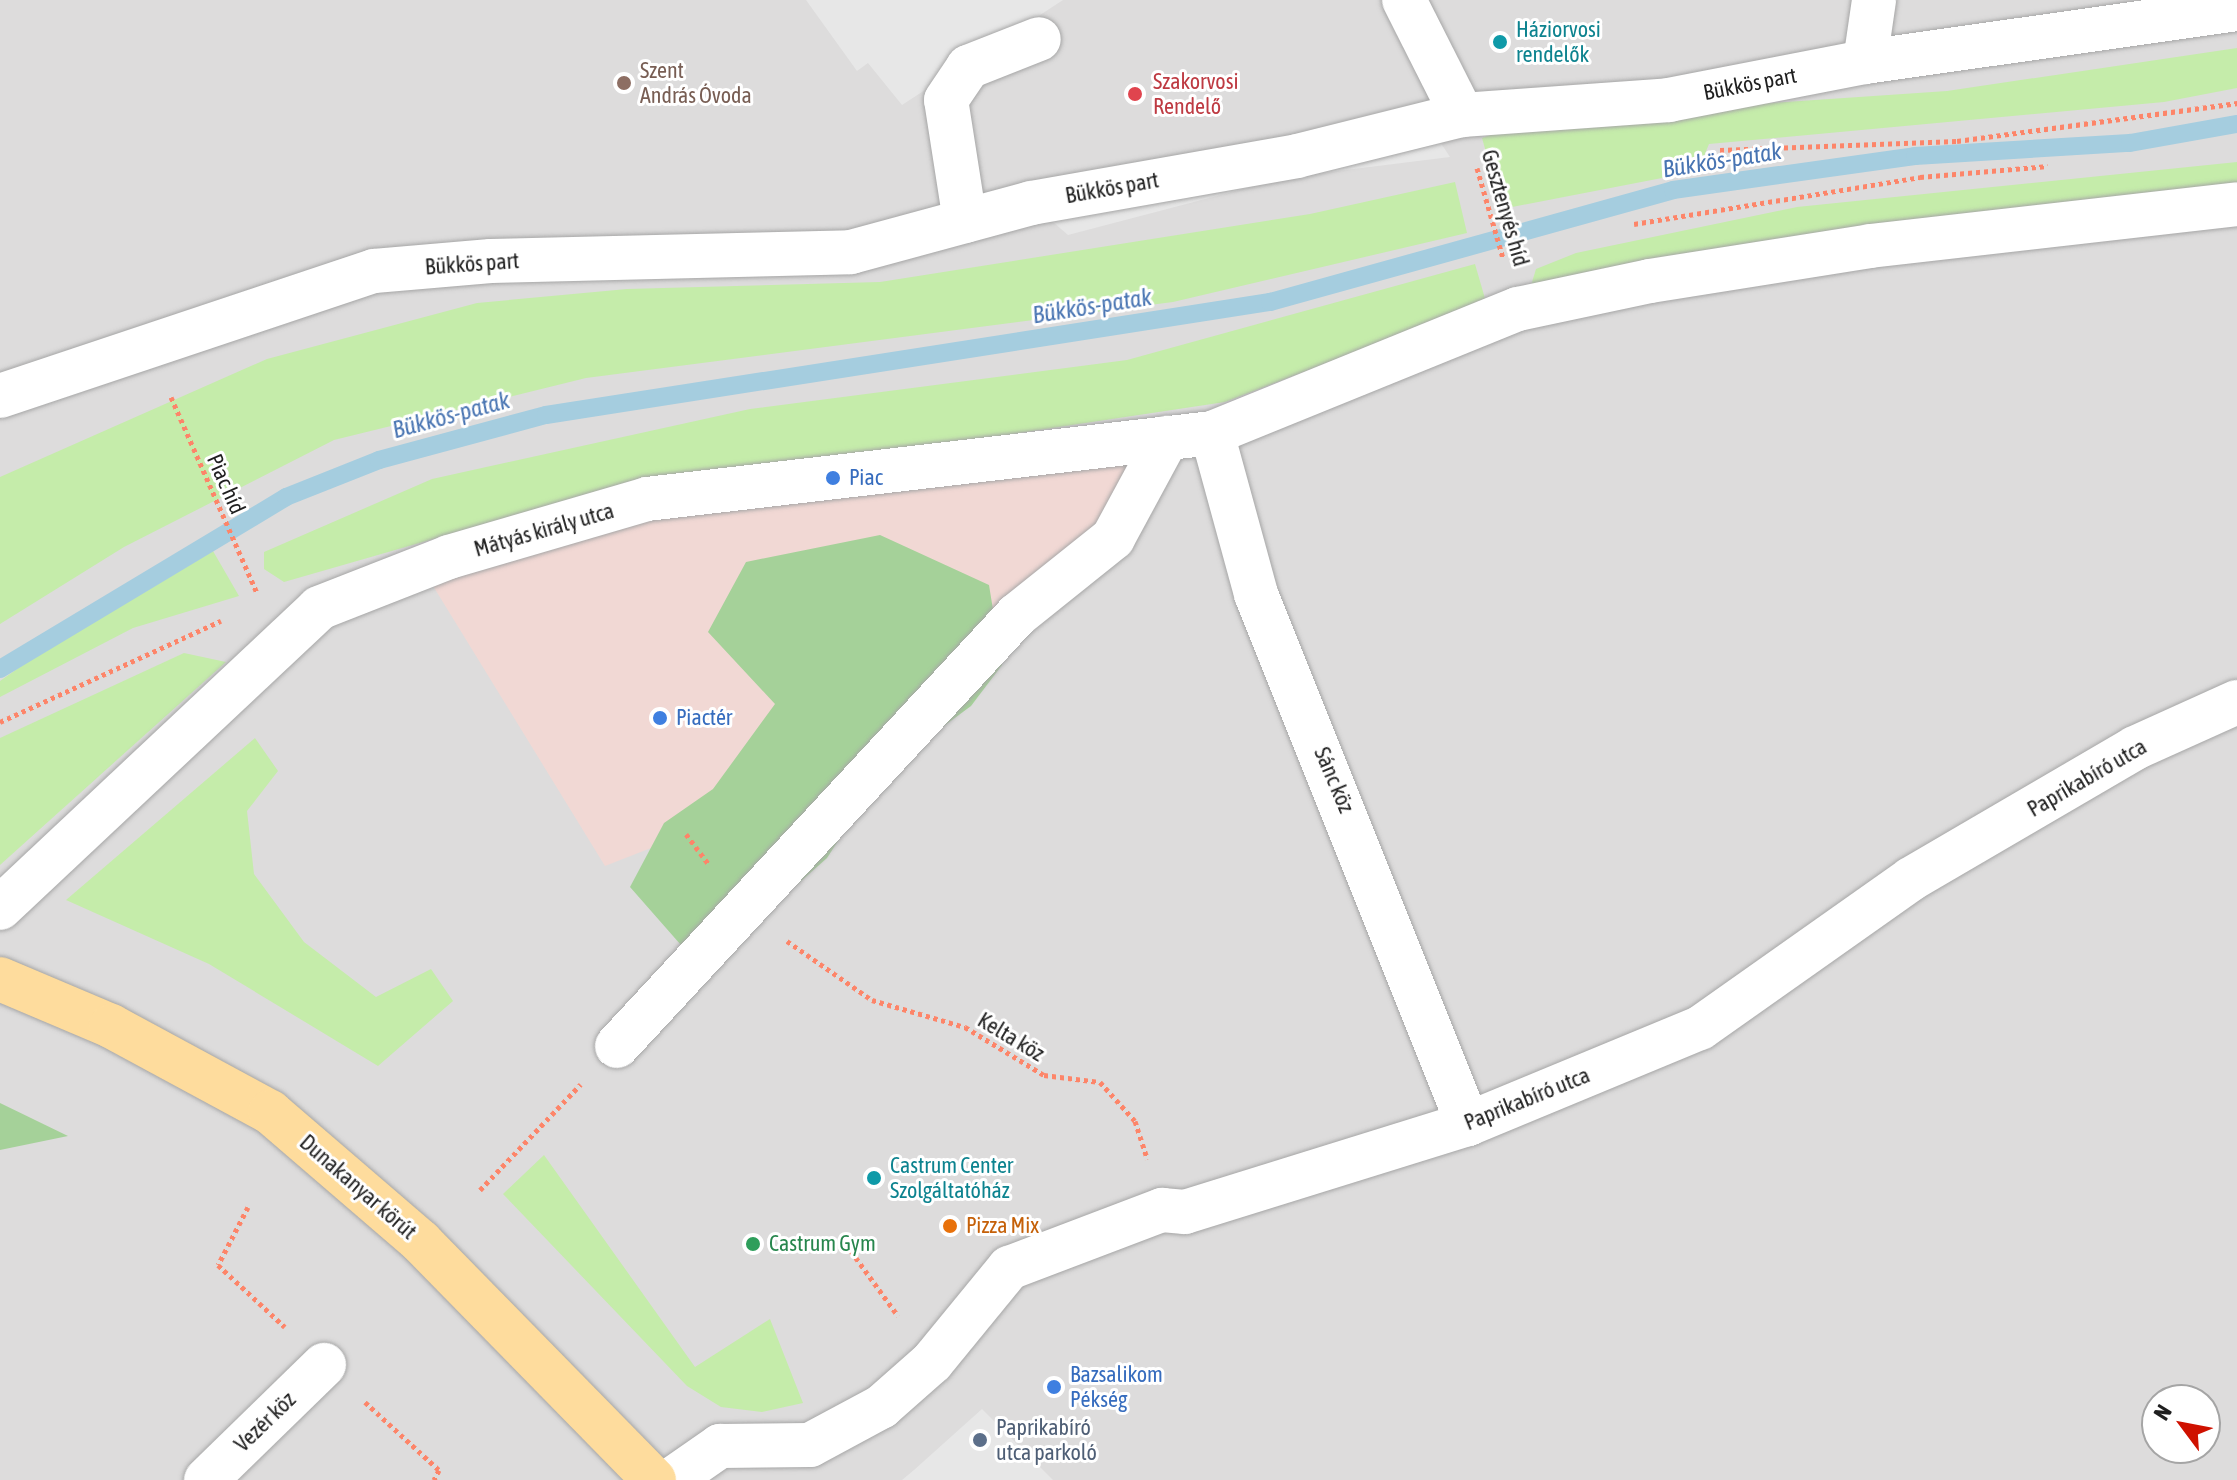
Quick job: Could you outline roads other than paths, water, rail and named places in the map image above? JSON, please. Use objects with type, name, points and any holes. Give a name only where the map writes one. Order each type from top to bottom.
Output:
[{"type":"main road","name":"Dunakanyar körút","points":[[0,979],[111,1026],[270,1112],[421,1242],[654,1480]]},
{"type":"street","points":[[1404,0],[1462,115]]},
{"type":"street","points":[[1865,62],[1874,0]]},
{"type":"street","name":"Bükkös part","points":[[0,396],[374,271],[491,261],[851,252],[965,221],[1462,115],[1669,100],[1865,62],[2237,9]]},
{"type":"street","points":[[965,221],[946,100],[968,67],[1039,39]]},
{"type":"street","points":[[1212,433],[1518,309],[1758,261],[2237,204]]},
{"type":"street","name":"Mátyás király utca","points":[[0,908],[319,608],[449,557],[647,499],[1212,433]]},
{"type":"street","name":"Sánc köz","points":[[1212,433],[1256,594],[1468,1124]]},
{"type":"street","points":[[617,1046],[1017,615],[1113,538],[1167,438]]},
{"type":"street","name":"Paprikabíró utca","points":[[671,1480],[720,1446],[807,1463],[881,1407],[932,1362],[1009,1268],[1162,1210],[1185,1212],[1468,1124],[1700,1028],[1911,879],[2135,748],[2237,702]]},
{"type":"street","name":"Vezér köz","points":[[206,1480],[324,1365]]},
{"type":"waterway","name":"Bükkös-patak","points":[[0,669],[286,497],[379,460],[546,415],[1270,302],[1673,190],[1915,156],[2130,143],[2237,124]]},
{"type":"place","name":"Háziorvosi rendelők","points":[[1500,42]]},
{"type":"place","name":"Szent András Óvoda","points":[[624,83]]},
{"type":"place","name":"Szakorvosi Rendelő","points":[[1135,94]]},
{"type":"place","name":"Piac","points":[[833,478]]},
{"type":"place","name":"Piactér","points":[[660,718]]},
{"type":"place","name":"Castrum Center Szolgáltatóház","points":[[874,1178]]},
{"type":"place","name":"Pizza Mix","points":[[950,1226]]},
{"type":"place","name":"Castrum Gym","points":[[753,1244]]},
{"type":"place","name":"Bazsalikom Pékség","points":[[1054,1387]]},
{"type":"place","name":"Paprikabíró utca parkoló","points":[[980,1440]]}]
